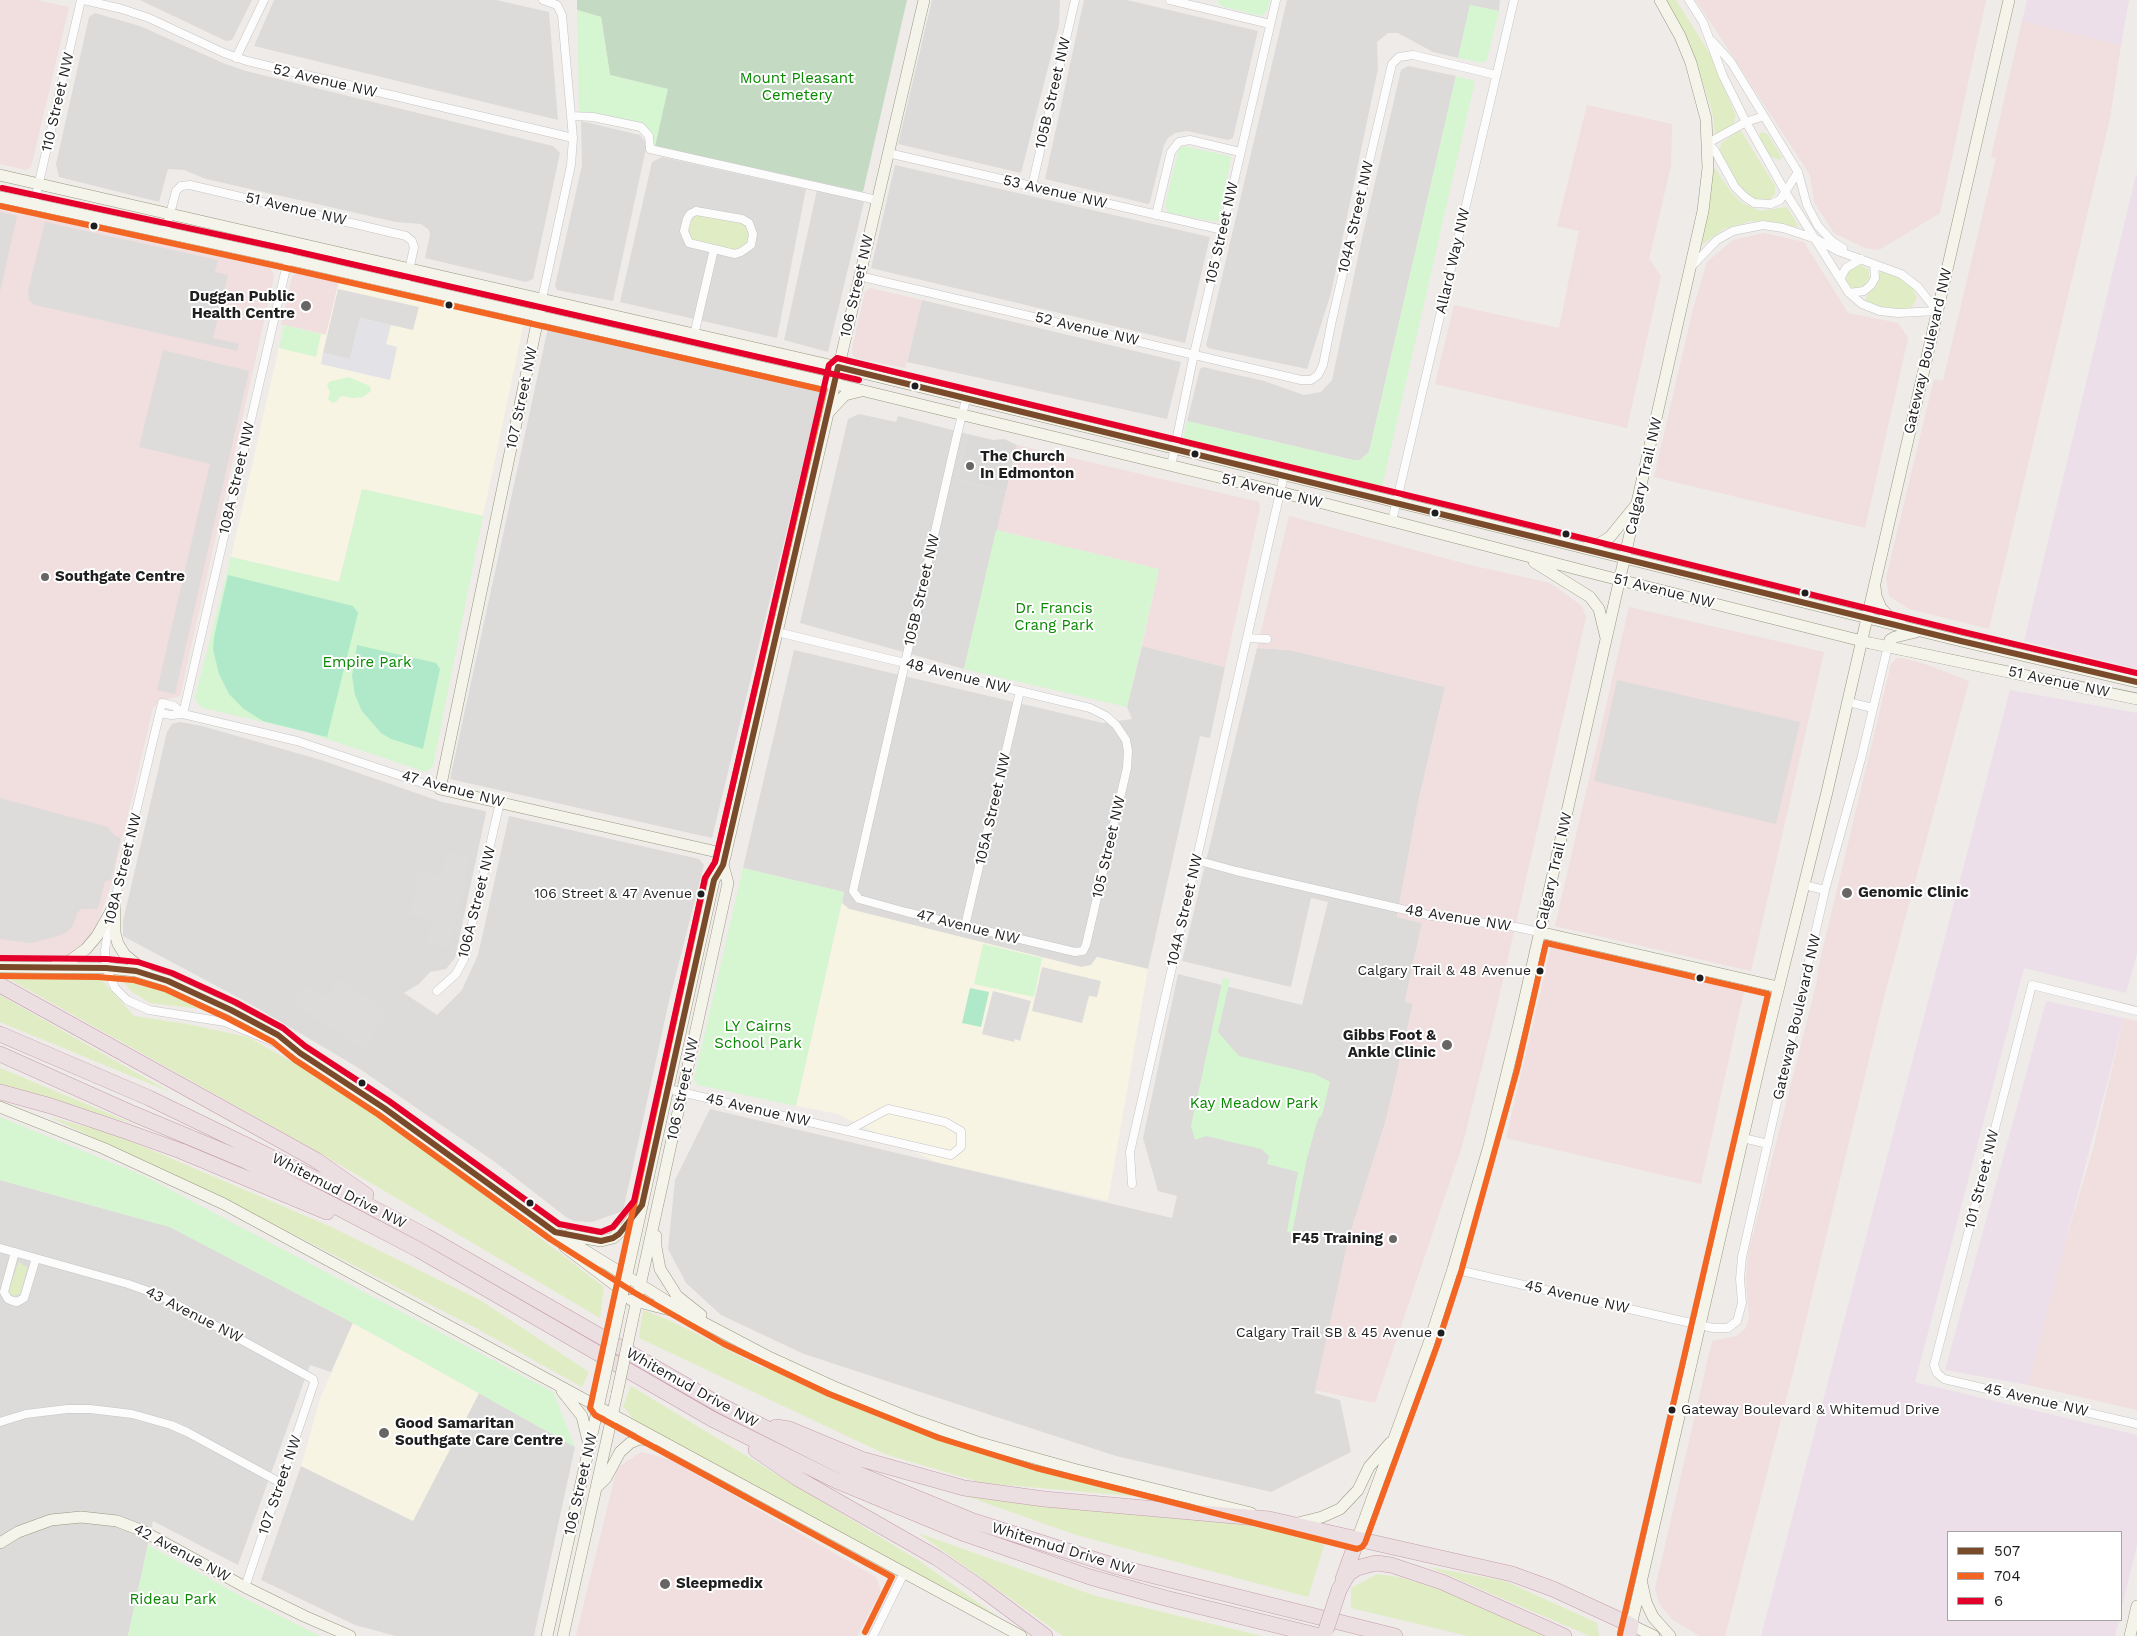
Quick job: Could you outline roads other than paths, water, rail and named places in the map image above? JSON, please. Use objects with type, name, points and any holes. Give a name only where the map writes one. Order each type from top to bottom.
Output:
[{"type":"highway","points":[[0,985],[316,1160],[424,1236]]},
{"type":"highway","name":"Whitemud Drive NW","points":[[0,1034],[183,1114],[338,1189],[755,1424],[851,1471],[973,1521],[1169,1581],[1395,1636]]},
{"type":"highway","name":"Whitemud Drive NW","points":[[0,1054],[134,1114],[244,1160],[419,1250],[712,1419],[836,1481],[965,1534],[1125,1587],[1320,1636]]},
{"type":"highway","points":[[0,1092],[83,1116],[181,1151],[419,1250]]},
{"type":"highway","points":[[712,1419],[797,1478],[937,1558],[1045,1636]]},
{"type":"highway","points":[[755,1424],[789,1429],[861,1459],[964,1488],[1028,1498],[1269,1519],[1512,1574],[1553,1589],[1630,1631]]},
{"type":"highway","name":"Calgary Trail NW","points":[[1324,1636],[1357,1540]]},
{"type":"highway","points":[[1339,1590],[1348,1574],[1356,1568],[1376,1563],[1391,1565],[1453,1586],[1564,1636]]},
{"type":"main road","name":"106 Street NW","points":[[547,1636],[714,880],[725,859],[924,0]]},
{"type":"main road","name":"Calgary Trail NW","points":[[1357,1540],[1453,1269],[1499,1107],[1626,558],[1705,198],[1708,143],[1706,119],[1691,63],[1680,36],[1660,0]]},
{"type":"main road","name":"Gateway Boulevard NW","points":[[1630,1631],[1778,988],[1848,702],[2009,0]]},
{"type":"main road","name":"51 Avenue NW","points":[[0,175],[838,367],[1570,544],[1866,618],[2137,682]]},
{"type":"main road","name":"51 Avenue NW","points":[[0,197],[288,259],[834,383],[1280,492],[1620,581],[1861,640],[2137,699]]},
{"type":"main road","name":"107 Street NW","points":[[440,789],[542,300]]},
{"type":"main road","points":[[827,415],[845,396],[867,391]]},
{"type":"main road","points":[[1570,544],[1591,546],[1606,541],[1638,501]]},
{"type":"main road","points":[[1526,556],[1590,597],[1599,609],[1607,640]]},
{"type":"main road","points":[[1875,580],[1876,596],[1884,612],[1897,622],[1922,631]]},
{"type":"main road","points":[[1888,646],[1890,640],[1895,637],[1922,631]]},
{"type":"main road","name":"47 Avenue NW","points":[[440,789],[500,802],[725,859]]},
{"type":"main road","name":"106 Street NW","points":[[563,1636],[728,883],[725,859]]},
{"type":"main road","points":[[46,968],[68,962],[86,949],[97,936],[115,904]]},
{"type":"main road","points":[[115,904],[115,933],[118,944],[125,955],[151,976]]},
{"type":"main road","name":"48 Avenue NW","points":[[1539,932],[1778,988]]},
{"type":"main road","points":[[0,967],[106,968],[136,971],[168,981],[231,1010],[278,1035],[300,1054],[384,1108],[555,1232],[640,1286],[728,1336],[832,1386],[942,1430],[1039,1460],[1233,1508],[1269,1519]]},
{"type":"main road","points":[[0,1107],[103,1148],[224,1204],[1021,1636]]},
{"type":"main road","points":[[555,1232],[593,1240],[607,1240],[619,1234],[642,1205]]},
{"type":"main road","points":[[657,1209],[656,1247],[660,1269],[677,1296],[728,1336]]},
{"type":"main road","points":[[555,1232],[564,1247],[623,1291],[640,1286]]},
{"type":"main road","points":[[620,1307],[626,1301],[637,1300],[691,1316]]},
{"type":"main road","points":[[558,1386],[582,1416],[589,1448]]},
{"type":"main road","points":[[1294,1524],[1322,1517],[1340,1509],[1358,1490],[1369,1467],[1394,1438]]},
{"type":"main road","points":[[596,1487],[606,1478],[617,1456],[630,1443],[643,1439],[660,1441]]},
{"type":"main road","name":"42 Avenue NW","points":[[3,1541],[30,1526],[51,1520],[81,1517],[107,1519],[135,1528],[245,1587],[312,1620],[350,1636]]},
{"type":"main road","points":[[1641,1580],[1651,1614],[1670,1636]]},
{"type":"main road","points":[[2130,1636],[2136,1611]]},
{"type":"main road","points":[[1630,1631],[1654,1636]]},
{"type":"street","name":"52 Avenue NW","points":[[82,0],[122,8],[149,18],[236,58],[573,138]]},
{"type":"street","name":"110 Street NW","points":[[34,204],[82,0]]},
{"type":"street","points":[[236,58],[264,0]]},
{"type":"street","name":"107 Street NW","points":[[542,300],[571,165],[573,138],[562,19],[557,6],[543,0]]},
{"type":"street","name":"105B Street NW","points":[[1032,186],[1075,0]]},
{"type":"street","points":[[1170,0],[1270,24]]},
{"type":"street","name":"105 Street NW","points":[[1171,466],[1194,354],[1276,0]]},
{"type":"street","name":"Allard Way NW","points":[[1392,521],[1514,0]]},
{"type":"street","points":[[1689,0],[1702,22],[1724,76],[1746,122],[1786,193],[1849,293],[1862,304],[1880,311],[1898,313],[1937,310]]},
{"type":"street","points":[[1208,9],[1210,1]]},
{"type":"street","points":[[1709,38],[1731,62],[1798,172],[1807,205],[1823,233],[1832,242],[1857,257]]},
{"type":"street","name":"104A Street NW","points":[[1315,378],[1323,365],[1391,68],[1399,57],[1413,56],[1496,75]]},
{"type":"street","points":[[572,116],[593,116],[641,128],[649,136],[650,149],[877,200]]},
{"type":"street","points":[[1708,143],[1746,122],[1764,116]]},
{"type":"street","points":[[1156,215],[1171,152],[1176,144],[1182,140],[1190,140],[1240,152]]},
{"type":"street","name":"Calgary Trail NW","points":[[1708,143],[1716,152],[1735,187],[1750,200],[1759,204],[1771,204],[1780,200],[1786,193]]},
{"type":"street","name":"53 Avenue NW","points":[[888,153],[1223,230]]},
{"type":"street","points":[[1786,193],[1798,172]]},
{"type":"street","name":"51 Avenue NW","points":[[165,233],[176,191],[181,186],[190,185],[406,236],[412,241],[414,247],[406,286]]},
{"type":"street","points":[[702,211],[742,219],[749,223],[754,234],[751,245],[735,254],[714,249],[689,243],[685,238],[686,219],[690,214],[702,211]]},
{"type":"street","points":[[1691,267],[1717,240],[1733,230],[1763,225],[1772,226],[1816,239],[1827,246],[1908,278],[1937,310]]},
{"type":"street","name":"108A Street NW","points":[[106,968],[107,930],[115,904],[162,703],[174,706],[184,714],[292,242]]},
{"type":"street","points":[[694,335],[714,249]]},
{"type":"street","points":[[1840,278],[1846,268],[1857,257]]},
{"type":"street","points":[[1849,293],[1864,291],[1871,285],[1875,278],[1874,264]]},
{"type":"street","name":"52 Avenue NW","points":[[859,276],[1302,380],[1315,378]]},
{"type":"street","name":"105B Street NW","points":[[856,898],[853,892],[966,398]]},
{"type":"street","name":"104A Street NW","points":[[1132,1184],[1130,1152],[1284,475]]},
{"type":"street","name":"48 Avenue NW","points":[[777,632],[1099,711],[1116,725],[1126,740]]},
{"type":"street","points":[[1247,638],[1267,639]]},
{"type":"street","name":"Gateway Boulevard NW","points":[[1700,1325],[1721,1330],[1733,1324],[1740,1316],[1742,1303],[1740,1279],[1742,1257],[1825,890],[1888,646]]},
{"type":"street","name":"105A Street NW","points":[[965,926],[1020,692]]},
{"type":"street","points":[[1848,702],[1873,708]]},
{"type":"street","points":[[160,713],[184,714]]},
{"type":"street","name":"47 Avenue NW","points":[[184,714],[314,746],[440,789]]},
{"type":"street","name":"105 Street NW","points":[[1081,952],[1086,945],[1127,768],[1128,751],[1126,740]]},
{"type":"street","name":"106A Street NW","points":[[436,991],[456,974],[464,959],[500,802]]},
{"type":"street","name":"48 Avenue NW","points":[[1196,860],[1236,872],[1432,916],[1516,927],[1539,932]]},
{"type":"street","points":[[1804,885],[1825,890]]},
{"type":"street","name":"47 Avenue NW","points":[[856,898],[965,926],[1081,952]]},
{"type":"street","points":[[106,968],[115,988],[136,1005],[149,1010],[225,1022],[300,1054]]},
{"type":"street","name":"101 Street NW","points":[[1937,1373],[1934,1360],[1978,1200],[2009,1070],[2032,985],[2137,1011]]},
{"type":"street","name":"45 Avenue NW","points":[[668,1089],[683,1092],[847,1131],[951,1155],[961,1147],[961,1131],[945,1122],[888,1108],[847,1131]]},
{"type":"street","points":[[1743,1138],[1768,1144]]},
{"type":"street","name":"43 Avenue NW","points":[[0,1248],[128,1284],[171,1301],[310,1376],[314,1383]]},
{"type":"street","points":[[15,1252],[4,1292],[8,1299],[13,1301],[17,1302],[24,1298],[36,1258]]},
{"type":"street","name":"45 Avenue NW","points":[[1453,1269],[1700,1325]]},
{"type":"street","name":"45 Avenue NW","points":[[1937,1373],[1944,1378],[2137,1424]]},
{"type":"street","name":"107 Street NW","points":[[245,1587],[314,1383]]},
{"type":"street","points":[[4,1421],[45,1411],[90,1408],[112,1410],[153,1419],[187,1432],[280,1483]]},
{"type":"street","points":[[873,1636],[904,1573]]},
{"type":"place","name":"Duggan Public Health Centre","points":[[306,306]]},
{"type":"place","name":"The Church In Edmonton","points":[[970,466]]},
{"type":"place","name":"Southgate Centre","points":[[45,577]]},
{"type":"place","name":"Genomic Clinic","points":[[1847,893]]},
{"type":"place","name":"106 Street & 47 Avenue","points":[[701,894]]},
{"type":"place","name":"Calgary Trail & 48 Avenue","points":[[1540,971]]},
{"type":"place","name":"Gibbs Foot & Ankle Clinic","points":[[1447,1045]]},
{"type":"place","name":"F45 Training","points":[[1393,1239]]},
{"type":"place","name":"Calgary Trail SB & 45 Avenue","points":[[1441,1333]]},
{"type":"place","name":"Gateway Boulevard & Whitemud Drive","points":[[1672,1410]]},
{"type":"place","name":"Good Samaritan Southgate Care Centre","points":[[384,1433]]},
{"type":"place","name":"Sleepmedix","points":[[665,1584]]},
{"type":"park label","name":"Mount Pleasant Cemetery","points":[[797,88]]},
{"type":"park label","name":"Dr. Francis Crang Park","points":[[1054,618]]},
{"type":"park label","name":"Empire Park","points":[[367,663]]},
{"type":"park label","name":"LY Cairns School Park","points":[[758,1036]]},
{"type":"park label","name":"Kay Meadow Park","points":[[1254,1104]]},
{"type":"park label","name":"Rideau Park","points":[[173,1600]]}]
